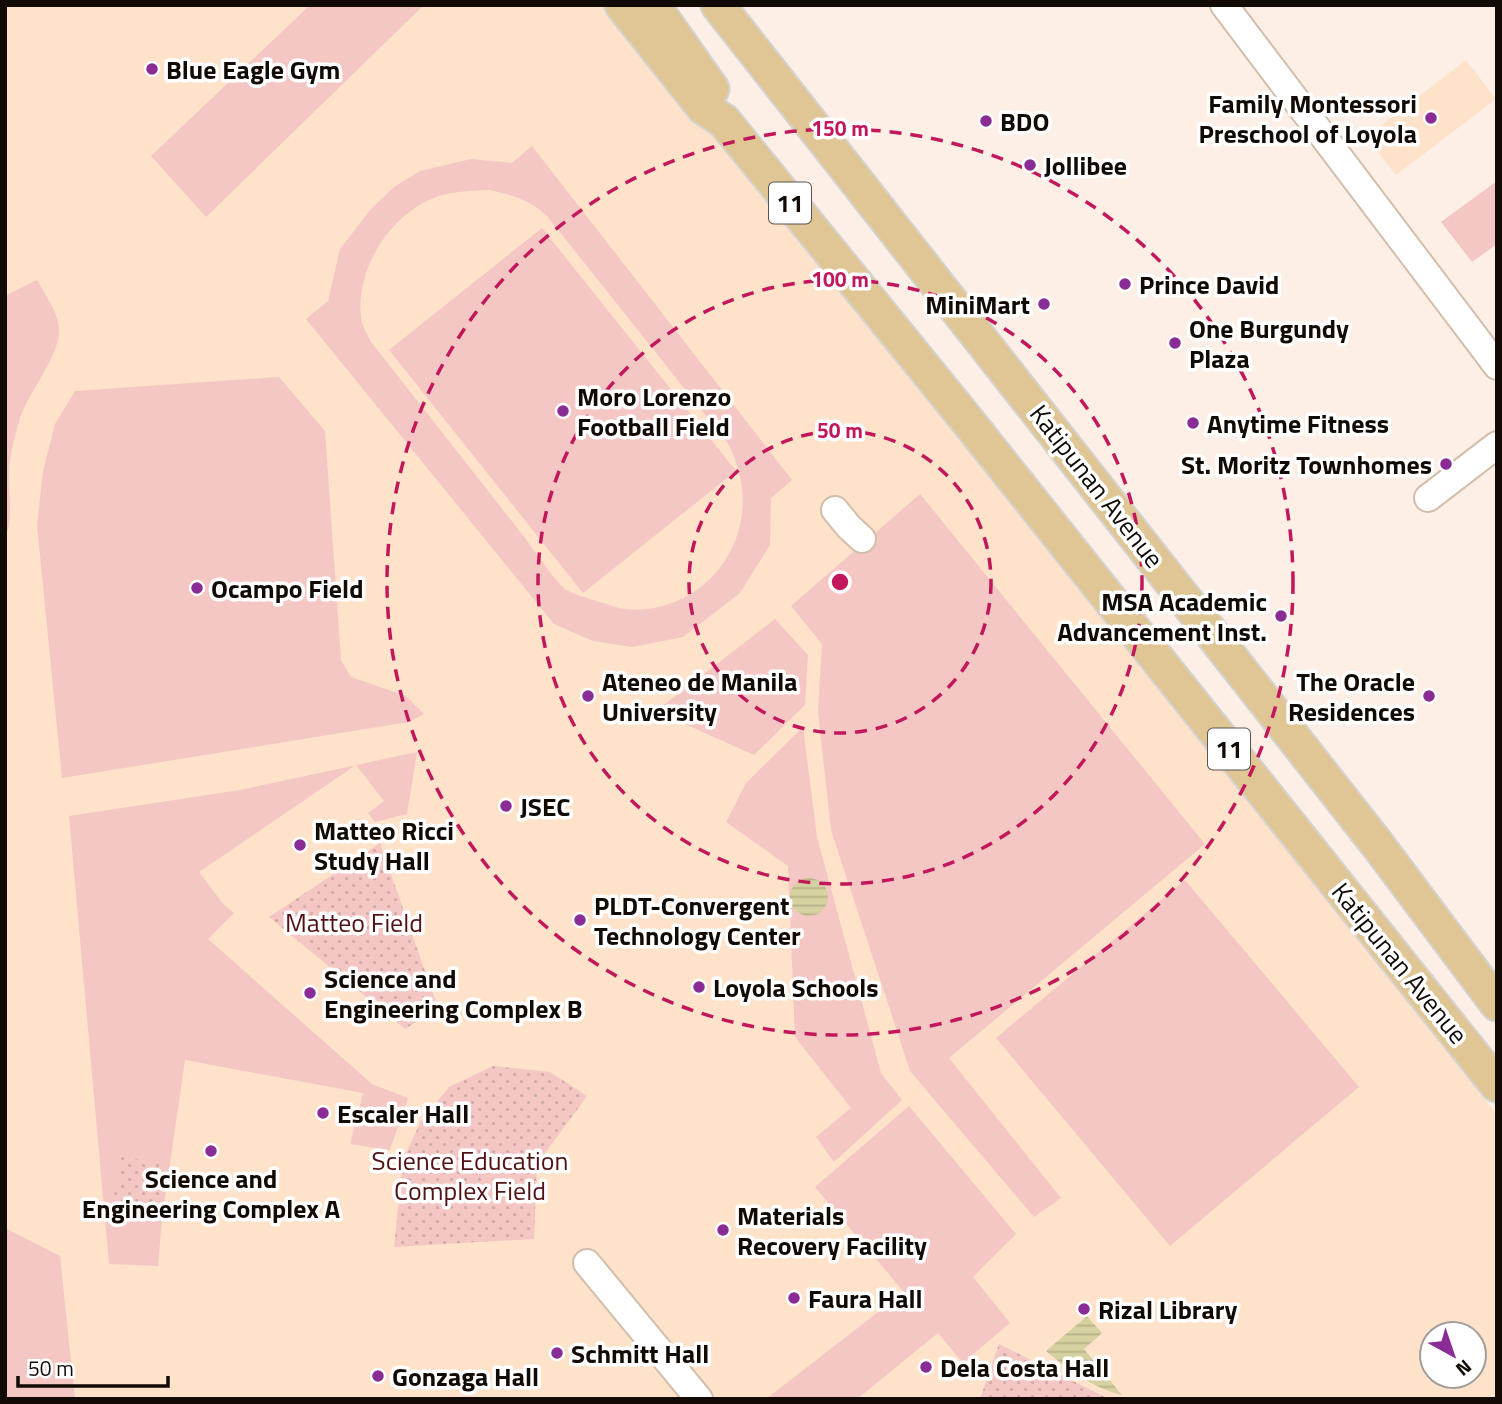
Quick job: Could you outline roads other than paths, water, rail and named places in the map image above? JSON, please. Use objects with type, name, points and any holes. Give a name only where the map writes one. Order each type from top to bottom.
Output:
[{"type":"main road","name":"Katipunan Avenue","points":[[621,5],[702,107],[724,121],[966,419],[1497,1085]]},
{"type":"main road","name":"Katipunan Avenue","points":[[653,5],[715,93],[724,121]]},
{"type":"main road","name":"Katipunan Avenue","points":[[718,5],[1377,844],[1497,1004]]},
{"type":"street","points":[[1224,5],[1497,366]]},
{"type":"street","points":[[1428,498],[1497,445]]},
{"type":"street","points":[[835,510],[862,539]]},
{"type":"street","points":[[587,1264],[699,1399]]},
{"type":"place","name":"Blue Eagle Gym","points":[[152,69]]},
{"type":"place","name":"Family Montessori Preschool of Loyola","points":[[1431,118]]},
{"type":"place","name":"BDO","points":[[986,121]]},
{"type":"place","name":"Jollibee","points":[[1030,165]]},
{"type":"place","name":"Prince David","points":[[1125,284]]},
{"type":"place","name":"MiniMart","points":[[1044,304]]},
{"type":"place","name":"One Burgundy Plaza","points":[[1175,343]]},
{"type":"place","name":"Moro Lorenzo Football Field","points":[[563,411]]},
{"type":"place","name":"Anytime Fitness","points":[[1193,423]]},
{"type":"place","name":"St. Moritz Townhomes","points":[[1446,464]]},
{"type":"place","name":"Ocampo Field","points":[[197,588]]},
{"type":"place","name":"MSA Academic Advancement Inst.","points":[[1281,616]]},
{"type":"place","name":"Ateneo de Manila University","points":[[588,696]]},
{"type":"place","name":"The Oracle Residences","points":[[1429,696]]},
{"type":"place","name":"JSEC","points":[[506,806]]},
{"type":"place","name":"Matteo Ricci Study Hall","points":[[300,845]]},
{"type":"place","name":"PLDT-Convergent Technology Center","points":[[580,920]]},
{"type":"place","name":"Loyola Schools","points":[[699,987]]},
{"type":"place","name":"Science and Engineering Complex B","points":[[310,993]]},
{"type":"place","name":"Escaler Hall","points":[[323,1113]]},
{"type":"place","name":"Science and Engineering Complex A","points":[[211,1151]]},
{"type":"place","name":"Materials Recovery Facility","points":[[723,1230]]},
{"type":"place","name":"Faura Hall","points":[[794,1298]]},
{"type":"place","name":"Rizal Library","points":[[1084,1309]]},
{"type":"place","name":"Schmitt Hall","points":[[557,1353]]},
{"type":"place","name":"Dela Costa Hall","points":[[926,1367]]},
{"type":"place","name":"Gonzaga Hall","points":[[378,1376]]},
{"type":"park label","name":"Matteo Field","points":[[354,922]]},
{"type":"park label","name":"Science Education Complex Field","points":[[470,1175]]}]
